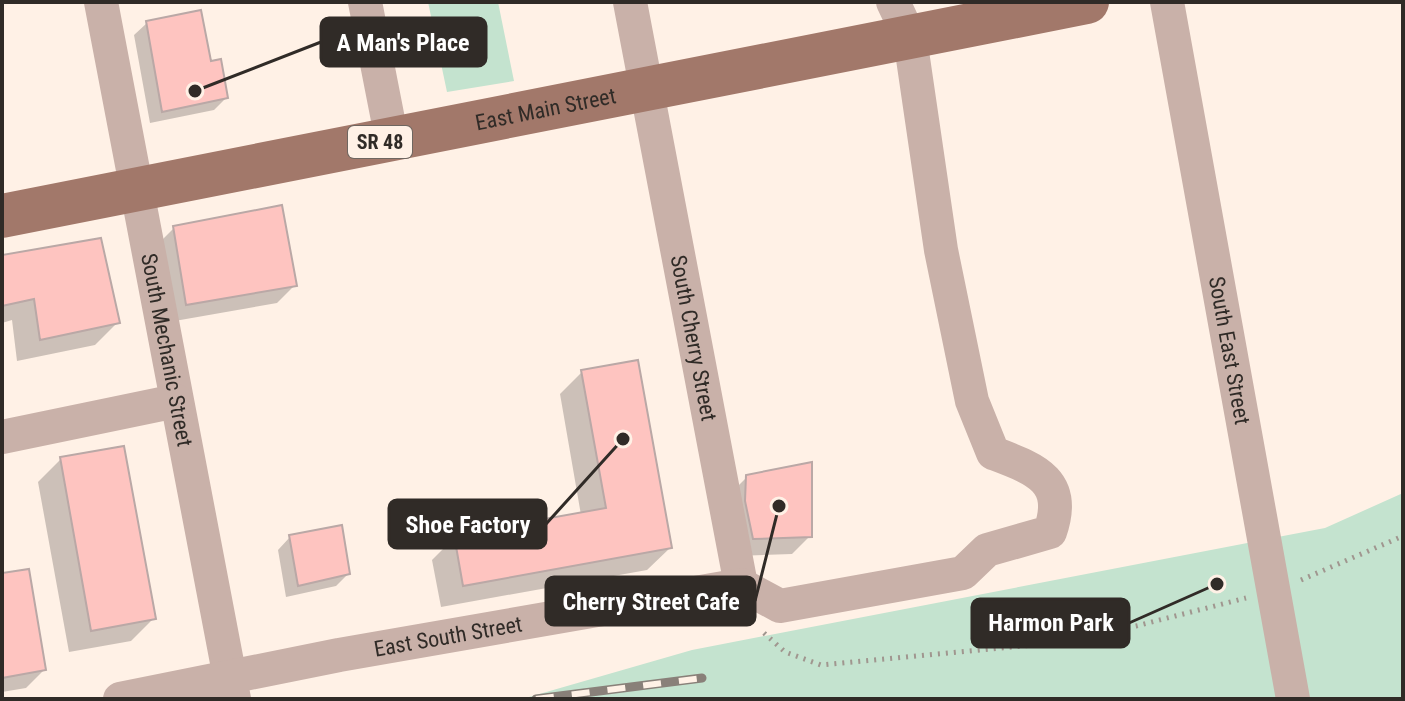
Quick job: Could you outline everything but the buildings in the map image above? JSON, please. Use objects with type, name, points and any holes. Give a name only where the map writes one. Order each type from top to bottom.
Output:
[{"type":"main road","name":"East Main Street","points":[[2,216],[646,89],[901,20],[1087,2]]},
{"type":"street","name":"South Mechanic Street","points":[[101,2],[232,688]]},
{"type":"street","points":[[365,2],[392,140]]},
{"type":"street","name":"South Cherry Street","points":[[630,2],[741,585]]},
{"type":"street","name":"South East Street","points":[[1167,2],[1293,699]]},
{"type":"street","points":[[741,585],[780,606],[963,573],[987,550],[1050,532],[1057,510],[1049,482],[1029,466],[993,453],[972,401],[941,250],[901,20]]},
{"type":"street","points":[[2,437],[176,401]]},
{"type":"street","name":"East South Street","points":[[120,699],[232,688],[741,585]]},
{"type":"path","points":[[821,665],[1033,645],[1136,626],[1307,579],[1403,536]]},
{"type":"green space","points":[[428,2],[498,2],[514,81],[447,92]]},
{"type":"green space","points":[[1403,493],[1403,699],[522,699],[692,650],[1325,528]]},
{"type":"railway","points":[[536,699],[702,678]]},
{"type":"place","name":"A Man's Place","points":[[195,91]]},
{"type":"place","name":"Shoe Factory","points":[[623,439]]},
{"type":"place","name":"Cherry Street Cafe","points":[[779,506]]},
{"type":"place","name":"Harmon Park","points":[[1217,584]]}]
